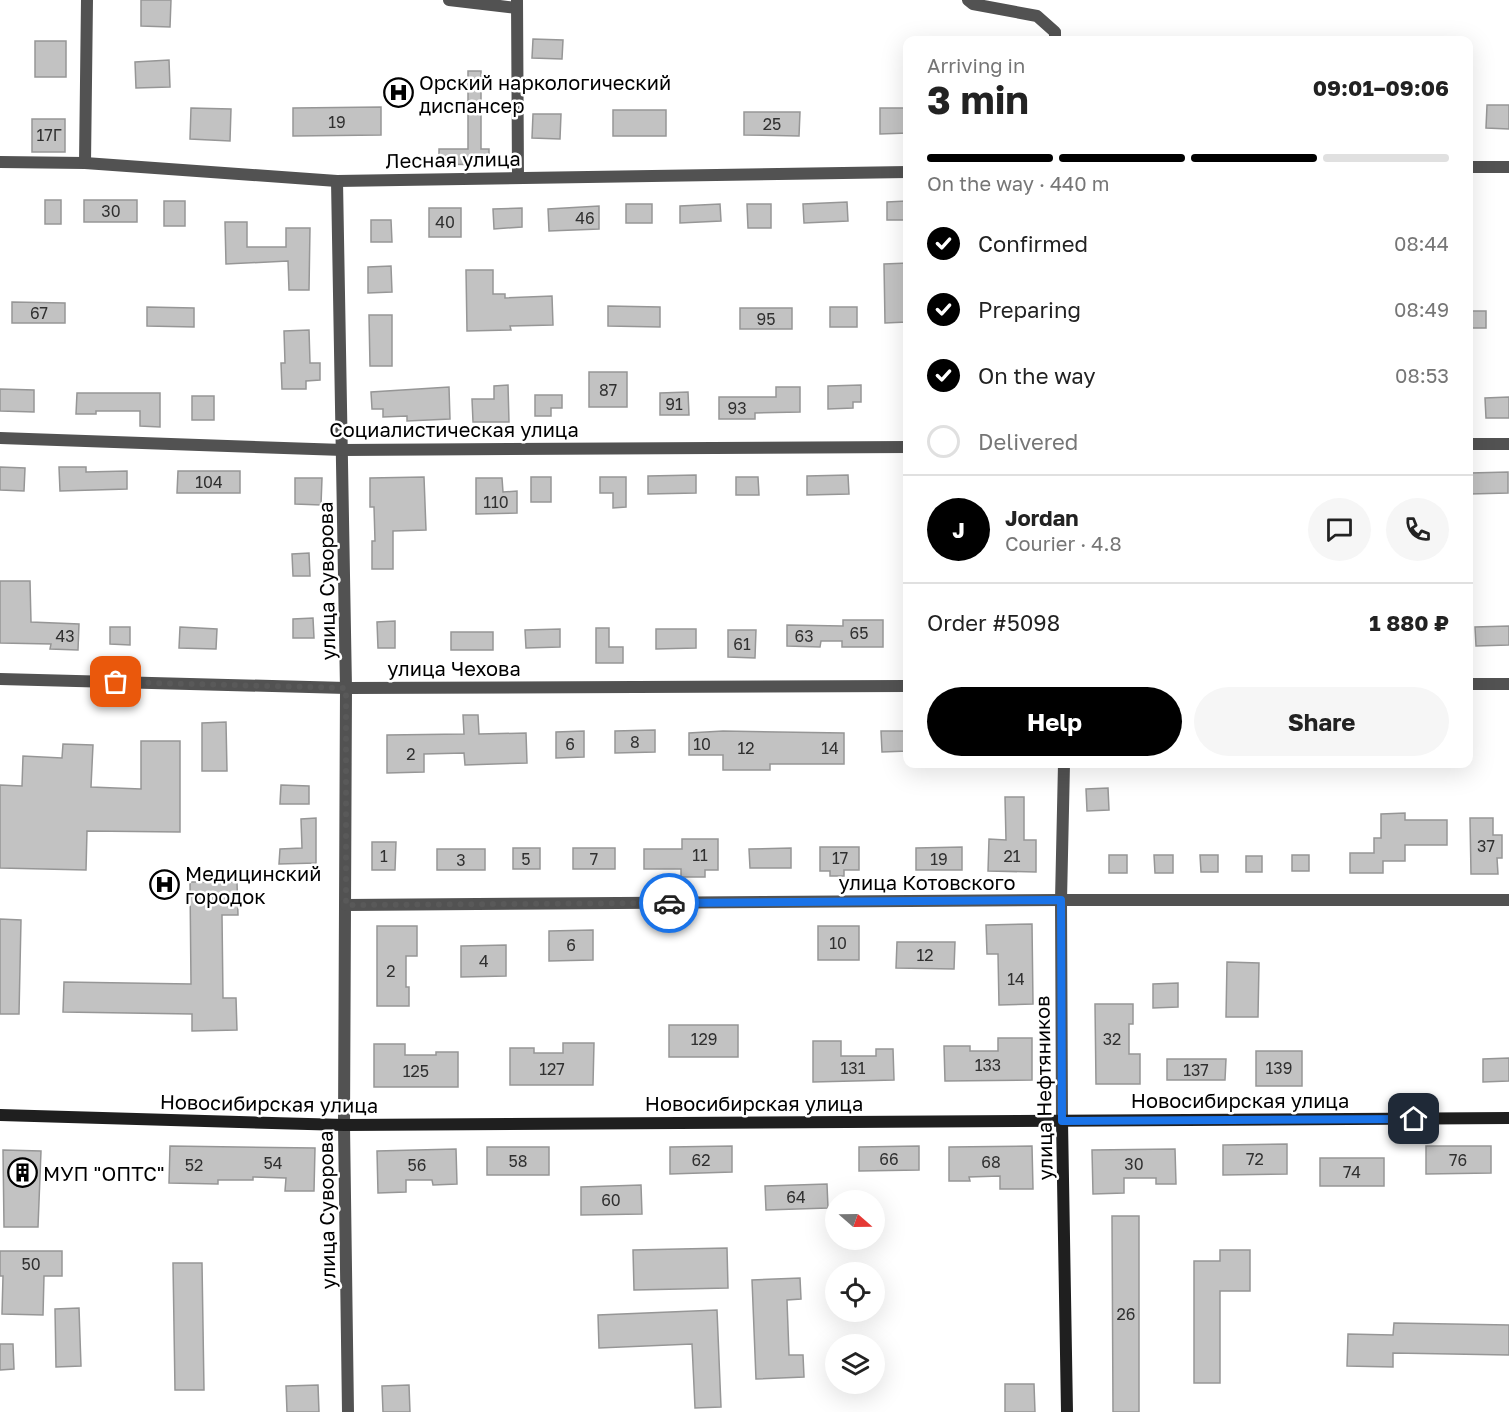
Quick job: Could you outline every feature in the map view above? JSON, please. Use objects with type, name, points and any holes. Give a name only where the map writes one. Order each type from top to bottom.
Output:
[{"type":"main road","name":"Новосибирская улица","points":[[0,1115],[344,1125],[1509,1118]]},
{"type":"main road","name":"улица Нефтяников","points":[[1062,1121],[1068,1412]]},
{"type":"street","points":[[85,163],[87,0]]},
{"type":"street","points":[[449,0],[517,4],[518,177]]},
{"type":"street","points":[[968,0],[973,4],[1037,16],[1055,36]]},
{"type":"street","name":"Лесная улица","points":[[0,162],[85,163],[337,180],[903,172]]},
{"type":"street","points":[[1473,167],[1509,167]]},
{"type":"street","name":"улица Суворова","points":[[337,180],[346,688],[344,1125],[348,1412]]},
{"type":"street","name":"Социалистическая улица","points":[[0,438],[343,450],[903,447]]},
{"type":"street","points":[[1473,444],[1509,444]]},
{"type":"street","name":"улица Чехова","points":[[0,679],[346,688],[903,686]]},
{"type":"street","points":[[1473,684],[1509,684]]},
{"type":"street","name":"улица Нефтяников","points":[[1062,1121],[1061,900],[1064,768]]},
{"type":"street","name":"улица Котовского","points":[[346,905],[1061,900],[1509,900]]},
{"type":"building","points":[[141,0],[171,0],[170,27],[141,26]]},
{"type":"building","points":[[533,39],[563,40],[562,59],[532,58]]},
{"type":"building","points":[[35,41],[66,41],[66,77],[35,77]]},
{"type":"building","points":[[169,60],[170,87],[136,88],[135,62]]},
{"type":"building","points":[[468,71],[481,71],[481,149],[489,149],[489,165],[439,164],[439,149],[468,149]]},
{"type":"building","points":[[1487,105],[1509,105],[1509,129],[1486,128]]},
{"type":"building","points":[[381,107],[381,135],[293,136],[293,108]]},
{"type":"building","points":[[191,108],[231,109],[230,141],[190,139]]},
{"type":"building","points":[[880,108],[903,108],[903,133],[880,134]]},
{"type":"building","points":[[613,110],[666,110],[666,136],[613,136]]},
{"type":"building","points":[[744,112],[800,112],[799,136],[744,135]]},
{"type":"building","points":[[533,114],[561,114],[560,139],[532,138]]},
{"type":"building","points":[[32,119],[65,119],[65,152],[32,152]]},
{"type":"building","points":[[45,200],[61,200],[61,224],[45,224]]},
{"type":"building","points":[[84,200],[137,200],[137,222],[84,222]]},
{"type":"building","points":[[164,201],[185,201],[185,226],[164,226]]},
{"type":"building","points":[[903,201],[903,220],[887,220],[887,202]]},
{"type":"building","points":[[847,202],[848,221],[804,223],[803,204]]},
{"type":"building","points":[[626,204],[652,204],[652,223],[626,223]]},
{"type":"building","points":[[720,204],[721,221],[680,223],[680,206]]},
{"type":"building","points":[[747,204],[771,204],[771,228],[748,228]]},
{"type":"building","points":[[599,206],[599,229],[549,231],[548,209]]},
{"type":"building","points":[[429,208],[461,208],[461,237],[429,237]]},
{"type":"building","points":[[522,208],[522,227],[494,229],[493,209]]},
{"type":"building","points":[[371,220],[391,220],[392,242],[371,242]]},
{"type":"building","points":[[225,222],[247,222],[247,247],[286,247],[286,228],[310,228],[309,290],[289,290],[288,261],[226,264]]},
{"type":"building","points":[[903,263],[903,322],[885,323],[884,264]]},
{"type":"building","points":[[391,266],[392,292],[368,293],[368,267]]},
{"type":"building","points":[[466,270],[493,270],[493,294],[505,294],[505,298],[552,296],[553,325],[510,326],[511,330],[467,331]]},
{"type":"building","points":[[12,302],[65,303],[65,323],[12,323]]},
{"type":"building","points":[[608,306],[660,307],[660,327],[608,326]]},
{"type":"building","points":[[147,307],[194,308],[194,327],[147,326]]},
{"type":"building","points":[[830,307],[857,307],[857,327],[830,327]]},
{"type":"building","points":[[740,308],[792,308],[792,329],[740,329]]},
{"type":"building","points":[[1473,311],[1486,311],[1486,328],[1473,328]]},
{"type":"building","points":[[369,315],[392,315],[392,366],[370,366]]},
{"type":"building","points":[[309,330],[310,363],[320,363],[320,380],[306,381],[306,389],[282,389],[281,363],[285,363],[284,331]]},
{"type":"building","points":[[589,372],[627,372],[627,407],[589,407]]},
{"type":"building","points":[[508,385],[509,422],[473,422],[472,399],[494,399],[494,386]]},
{"type":"building","points":[[861,385],[861,402],[853,402],[853,408],[828,409],[828,386]]},
{"type":"building","points":[[449,387],[450,419],[407,421],[407,416],[383,417],[383,409],[372,409],[371,392]]},
{"type":"building","points":[[776,387],[800,387],[800,412],[755,413],[755,419],[719,419],[719,397],[776,397]]},
{"type":"building","points":[[0,389],[34,390],[34,412],[0,411]]},
{"type":"building","points":[[688,392],[689,415],[660,415],[660,393]]},
{"type":"building","points":[[77,393],[160,393],[160,427],[140,426],[140,411],[96,411],[96,414],[76,414]]},
{"type":"building","points":[[535,395],[562,395],[562,408],[551,408],[551,416],[535,416]]},
{"type":"building","points":[[192,396],[214,396],[214,420],[192,420]]},
{"type":"building","points":[[1509,397],[1509,418],[1486,418],[1485,398]]},
{"type":"building","points":[[0,467],[25,468],[24,491],[0,490]]},
{"type":"building","points":[[59,467],[86,467],[86,472],[127,471],[127,489],[60,491]]},
{"type":"building","points":[[178,471],[240,471],[240,493],[177,493]]},
{"type":"building","points":[[1508,472],[1508,493],[1473,494],[1473,473]]},
{"type":"building","points":[[696,475],[696,493],[648,494],[648,476]]},
{"type":"building","points":[[848,475],[849,494],[807,495],[807,476]]},
{"type":"building","points":[[424,477],[426,530],[393,531],[393,569],[372,569],[372,541],[375,541],[374,507],[370,507],[370,478]]},
{"type":"building","points":[[531,477],[551,477],[551,502],[531,502]]},
{"type":"building","points":[[600,477],[626,477],[626,507],[613,508],[613,493],[600,493]]},
{"type":"building","points":[[736,477],[758,477],[759,495],[736,495]]},
{"type":"building","points":[[295,478],[322,478],[321,505],[295,504]]},
{"type":"building","points":[[476,478],[502,478],[503,492],[517,491],[517,513],[476,514]]},
{"type":"building","points":[[309,553],[310,576],[293,576],[292,554]]},
{"type":"building","points":[[0,581],[30,581],[31,622],[79,624],[78,650],[50,649],[51,644],[0,643]]},
{"type":"building","points":[[313,618],[314,638],[293,638],[293,619]]},
{"type":"building","points":[[843,620],[883,620],[883,647],[842,647],[842,641],[821,641],[820,647],[787,646],[787,625],[843,626]]},
{"type":"building","points":[[395,621],[395,648],[378,648],[377,622]]},
{"type":"building","points":[[1509,626],[1509,645],[1476,646],[1475,627]]},
{"type":"building","points":[[110,627],[130,627],[130,645],[110,644]]},
{"type":"building","points":[[180,627],[217,629],[216,649],[179,648]]},
{"type":"building","points":[[596,628],[609,628],[609,647],[623,647],[623,663],[596,663]]},
{"type":"building","points":[[560,629],[560,647],[526,648],[525,630]]},
{"type":"building","points":[[656,629],[696,629],[696,648],[656,649]]},
{"type":"building","points":[[728,630],[756,630],[755,658],[728,657]]},
{"type":"building","points":[[451,632],[493,632],[493,650],[451,650]]},
{"type":"building","points":[[463,715],[478,715],[479,734],[526,733],[527,763],[465,765],[464,753],[424,754],[424,772],[387,773],[387,735],[464,734]]},
{"type":"building","points":[[226,722],[227,771],[202,771],[202,723]]},
{"type":"building","points":[[655,730],[655,752],[615,753],[615,731]]},
{"type":"building","points":[[584,731],[584,757],[556,758],[556,732]]},
{"type":"building","points":[[723,731],[844,733],[844,764],[770,764],[770,770],[723,770],[723,755],[689,755],[689,733]]},
{"type":"building","points":[[881,731],[903,731],[903,751],[882,752]]},
{"type":"building","points":[[141,741],[180,741],[180,832],[87,831],[86,870],[0,868],[0,785],[22,786],[23,756],[62,758],[63,744],[93,745],[91,787],[141,789]]},
{"type":"building","points":[[281,785],[309,786],[309,804],[280,804]]},
{"type":"building","points":[[1108,788],[1109,810],[1087,811],[1086,789]]},
{"type":"building","points":[[1005,797],[1024,797],[1024,840],[1036,840],[1036,872],[988,871],[989,839],[1006,840]]},
{"type":"building","points":[[1405,813],[1405,820],[1447,820],[1447,845],[1405,845],[1405,861],[1383,861],[1383,873],[1350,873],[1350,853],[1374,853],[1374,838],[1381,838],[1381,814]]},
{"type":"building","points":[[316,818],[316,863],[279,864],[280,849],[302,848],[301,819]]},
{"type":"building","points":[[1470,818],[1493,818],[1493,835],[1502,835],[1502,858],[1497,858],[1498,874],[1471,874]]},
{"type":"building","points":[[682,839],[718,839],[718,870],[705,870],[705,877],[681,877],[681,869],[644,869],[644,849],[682,849]]},
{"type":"building","points":[[372,842],[396,842],[395,870],[372,870]]},
{"type":"building","points":[[820,847],[859,847],[859,870],[844,870],[844,876],[830,876],[830,871],[820,871]]},
{"type":"building","points":[[962,847],[962,870],[916,870],[916,848]]},
{"type":"building","points":[[513,848],[540,848],[540,869],[513,869]]},
{"type":"building","points":[[573,848],[615,848],[615,869],[573,869]]},
{"type":"building","points":[[791,848],[791,868],[750,868],[749,849]]},
{"type":"building","points":[[437,849],[485,849],[485,870],[437,870]]},
{"type":"building","points":[[1109,855],[1127,855],[1127,873],[1109,873]]},
{"type":"building","points":[[1154,855],[1173,855],[1173,873],[1155,873]]},
{"type":"building","points":[[1200,855],[1218,855],[1218,872],[1201,872]]},
{"type":"building","points":[[1292,855],[1309,855],[1309,871],[1292,871]]},
{"type":"building","points":[[1246,856],[1262,856],[1262,872],[1246,872]]},
{"type":"building","points":[[190,882],[237,882],[238,915],[222,915],[223,998],[236,998],[237,1030],[192,1031],[192,1014],[63,1012],[64,982],[191,984]]},
{"type":"building","points":[[0,919],[21,920],[19,1014],[0,1014]]},
{"type":"building","points":[[1032,924],[1033,1004],[999,1005],[998,954],[987,954],[986,925]]},
{"type":"building","points":[[377,926],[417,926],[417,956],[406,956],[406,987],[409,987],[409,1006],[377,1006]]},
{"type":"building","points":[[818,926],[859,926],[859,960],[818,960]]},
{"type":"building","points":[[593,930],[593,960],[549,961],[549,931]]},
{"type":"building","points":[[897,942],[955,942],[954,969],[896,968]]},
{"type":"building","points":[[506,945],[506,976],[461,977],[461,946]]},
{"type":"building","points":[[1227,962],[1259,963],[1258,1017],[1226,1017]]},
{"type":"building","points":[[1178,983],[1178,1007],[1153,1008],[1153,984]]},
{"type":"building","points":[[1095,1004],[1133,1004],[1133,1024],[1129,1024],[1129,1054],[1140,1054],[1140,1084],[1096,1084]]},
{"type":"building","points":[[669,1025],[738,1025],[738,1057],[669,1057]]},
{"type":"building","points":[[998,1038],[1032,1038],[1032,1080],[945,1081],[944,1046],[970,1046],[970,1051],[998,1051]]},
{"type":"building","points":[[813,1041],[841,1041],[841,1056],[876,1056],[876,1049],[893,1049],[894,1080],[813,1082]]},
{"type":"building","points":[[563,1043],[594,1043],[593,1085],[510,1085],[510,1048],[534,1048],[534,1053],[563,1053]]},
{"type":"building","points":[[374,1044],[405,1044],[405,1055],[458,1052],[458,1087],[374,1087]]},
{"type":"building","points":[[1256,1051],[1302,1051],[1302,1086],[1256,1086]]},
{"type":"building","points":[[1509,1058],[1509,1081],[1483,1082],[1483,1059]]},
{"type":"building","points":[[1167,1059],[1226,1059],[1225,1080],[1167,1080]]},
{"type":"building","points":[[1287,1144],[1287,1174],[1223,1175],[1223,1145]]},
{"type":"building","points":[[170,1146],[315,1148],[314,1191],[285,1191],[286,1178],[253,1177],[253,1180],[218,1180],[218,1184],[169,1183]]},
{"type":"building","points":[[732,1146],[732,1172],[670,1174],[670,1147]]},
{"type":"building","points":[[919,1146],[919,1170],[859,1171],[859,1147]]},
{"type":"building","points":[[1032,1146],[1033,1189],[1000,1189],[1000,1176],[969,1177],[970,1181],[949,1181],[949,1147]]},
{"type":"building","points":[[1426,1146],[1491,1146],[1491,1173],[1426,1174]]},
{"type":"building","points":[[487,1147],[549,1147],[549,1175],[487,1175]]},
{"type":"building","points":[[456,1149],[457,1184],[433,1185],[432,1180],[406,1180],[406,1192],[378,1193],[377,1151]]},
{"type":"building","points":[[1175,1149],[1176,1184],[1156,1184],[1156,1178],[1124,1178],[1124,1193],[1093,1194],[1092,1150]]},
{"type":"building","name":"МУП \"ОПТС\"","points":[[3,1150],[41,1151],[38,1227],[4,1227]]},
{"type":"building","points":[[1320,1158],[1384,1158],[1384,1186],[1320,1186]]},
{"type":"building","points":[[827,1184],[825,1208],[766,1210],[765,1186]]},
{"type":"building","points":[[641,1185],[642,1214],[581,1215],[581,1187]]},
{"type":"building","points":[[1112,1216],[1139,1216],[1139,1412],[1113,1412]]},
{"type":"building","points":[[727,1248],[728,1288],[634,1290],[633,1250]]},
{"type":"building","points":[[1220,1250],[1250,1250],[1250,1291],[1220,1291],[1220,1383],[1194,1383],[1194,1261],[1220,1261]]},
{"type":"building","points":[[0,1251],[62,1251],[62,1276],[44,1276],[43,1315],[2,1314],[3,1276],[0,1276]]},
{"type":"building","points":[[173,1263],[202,1263],[204,1390],[175,1390]]},
{"type":"building","points":[[800,1278],[801,1299],[787,1300],[789,1355],[803,1355],[804,1377],[756,1379],[752,1280]]},
{"type":"building","points":[[79,1308],[81,1366],[56,1367],[55,1309]]},
{"type":"building","points":[[717,1310],[721,1407],[695,1408],[692,1344],[599,1348],[598,1315]]},
{"type":"building","points":[[1394,1323],[1509,1325],[1509,1355],[1393,1353],[1393,1367],[1347,1366],[1348,1334],[1393,1335]]},
{"type":"building","points":[[0,1344],[13,1344],[14,1369],[0,1370]]},
{"type":"building","points":[[1005,1384],[1034,1384],[1035,1412],[1005,1412]]},
{"type":"building","points":[[318,1385],[319,1412],[287,1412],[286,1386]]},
{"type":"building","points":[[409,1385],[410,1412],[383,1412],[382,1386]]},
{"type":"way so far","points":[[116,682],[346,688],[346,905],[669,903]]},
{"type":"place","name":"Орский наркологический диспансер","points":[[398,93]]},
{"type":"place","name":"Медицинский городок","points":[[164,884]]},
{"type":"place","name":"МУП \"ОПТС\"","points":[[22,1173]]},
{"type":"route","points":[[669,903],[1061,900],[1062,1121],[1414,1119]]}]
